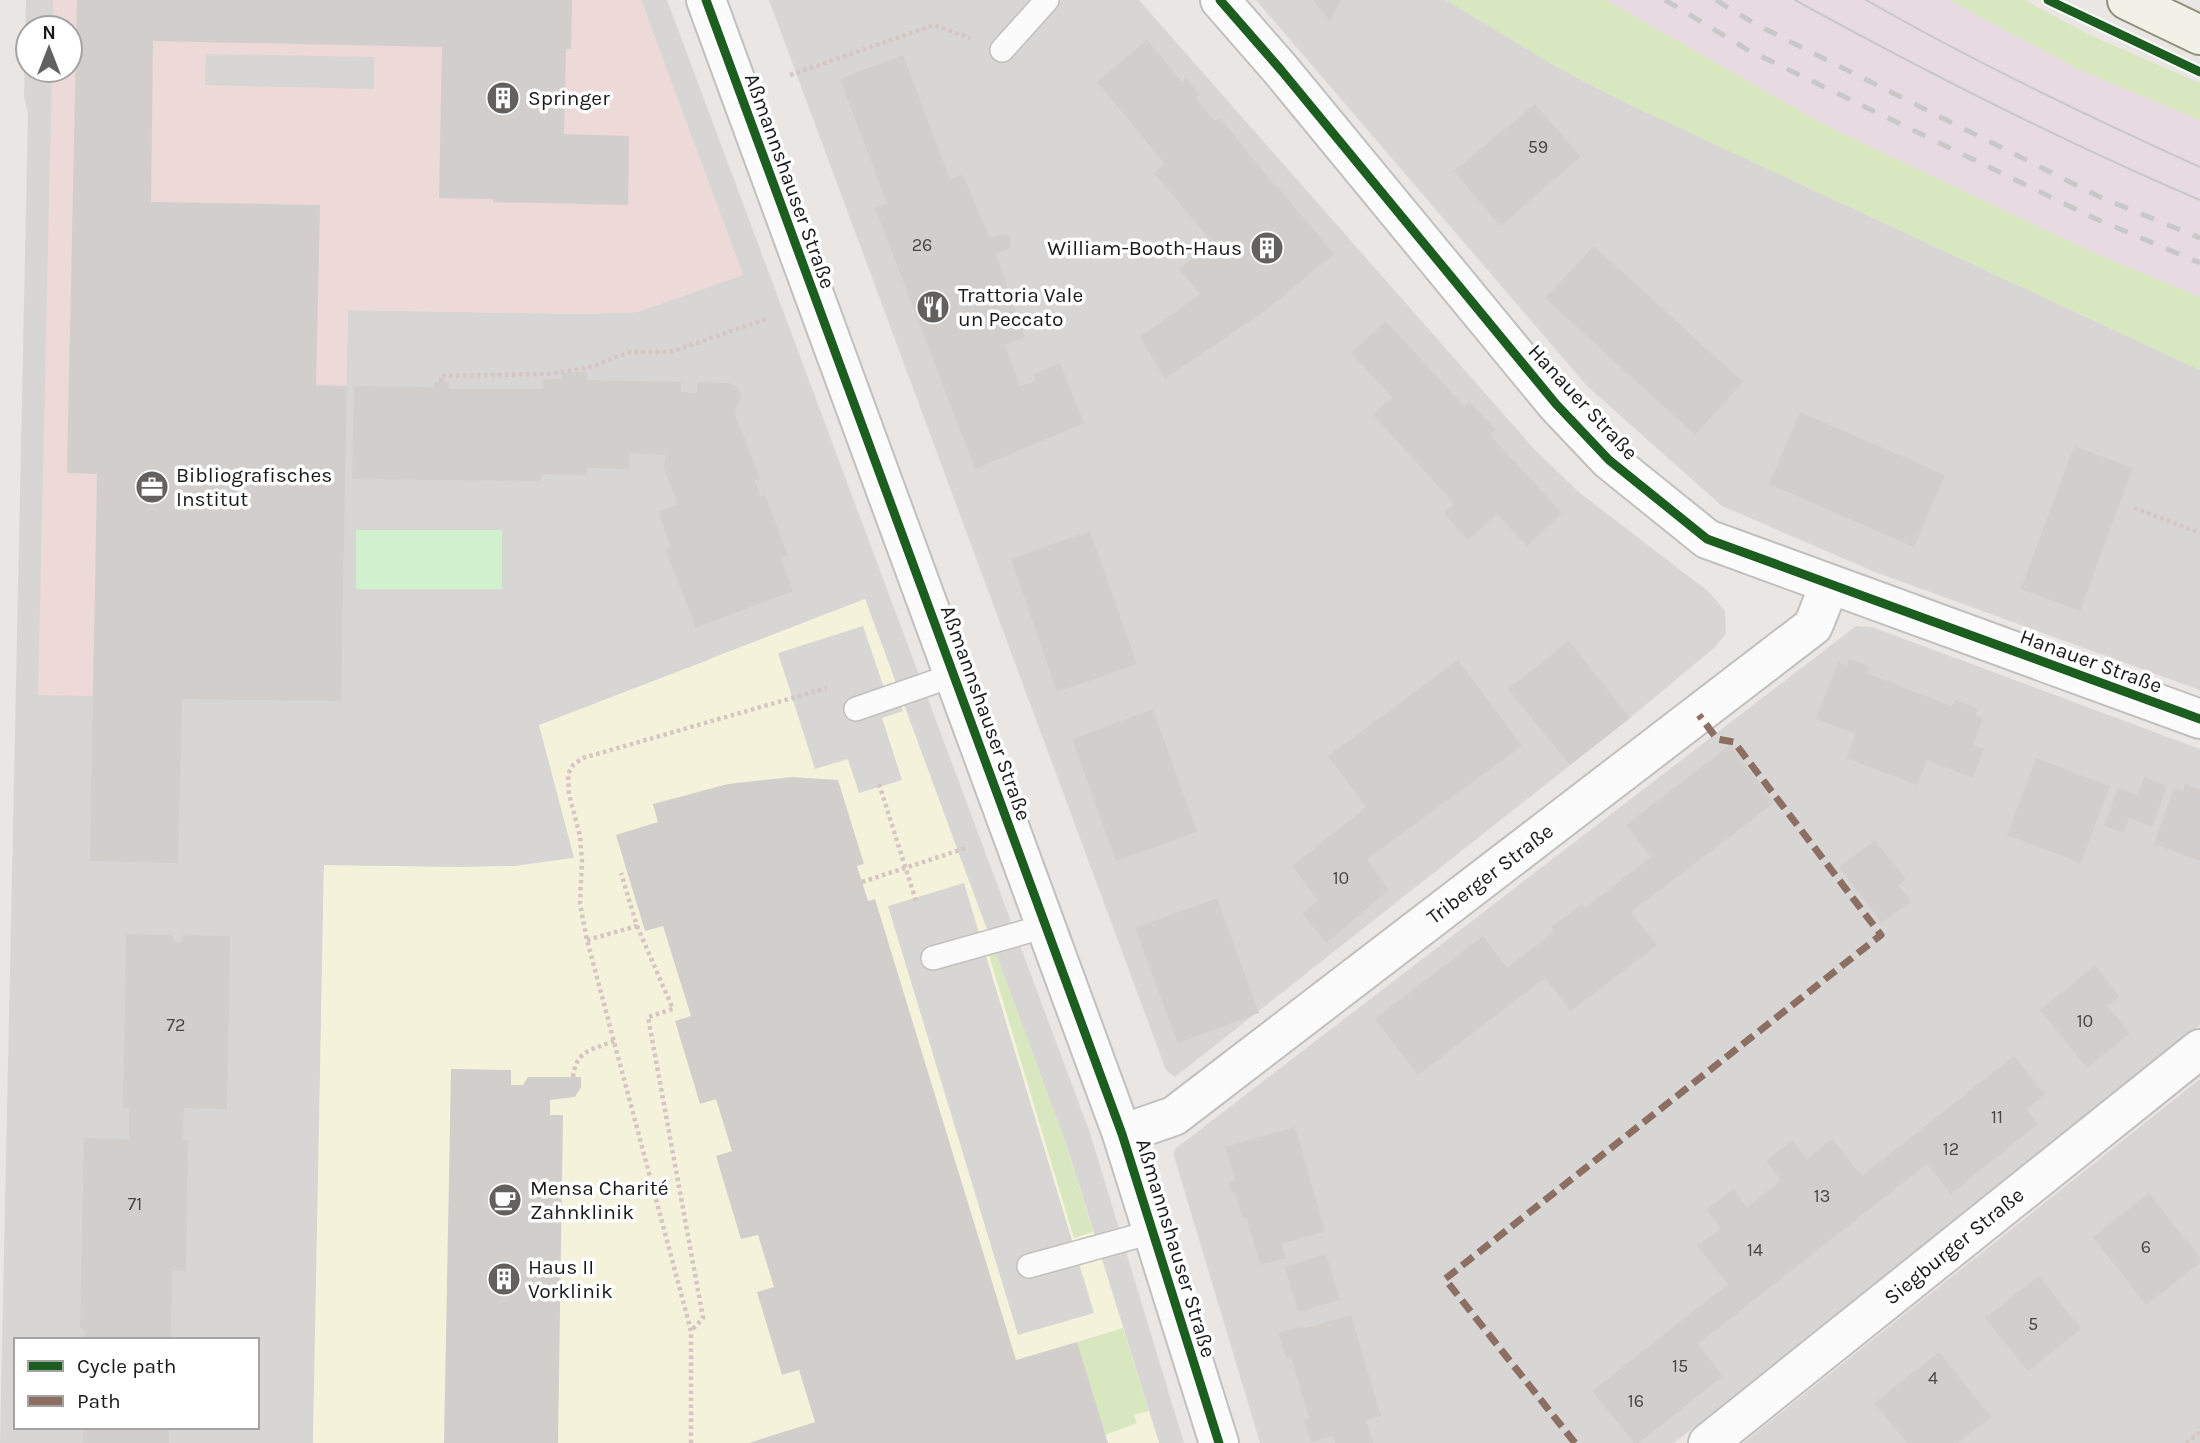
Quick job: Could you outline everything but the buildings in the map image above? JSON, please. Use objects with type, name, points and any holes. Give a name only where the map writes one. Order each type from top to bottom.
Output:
[{"type":"main road","points":[[2127,0],[2200,34]]},
{"type":"street","name":"Aßmannshauser Straße","points":[[706,0],[1122,1134],[1219,1443]]},
{"type":"street","name":"Hanauer Straße","points":[[1220,0],[1281,70],[1556,404],[1609,460],[1707,539],[2200,719]]},
{"type":"street","name":"Triberger Straße","points":[[1122,1134],[1174,1116],[1699,715],[1813,626],[1830,584]]},
{"type":"street","name":"Siegburger Straße","points":[[1708,1443],[2200,1049]]},
{"type":"lane","points":[[1002,50],[1047,0]]},
{"type":"lane","points":[[856,709],[954,675]]},
{"type":"lane","points":[[933,958],[1046,926]]},
{"type":"lane","points":[[1029,1266],[1152,1231]]},
{"type":"path","points":[[790,75],[934,24],[1002,50]]},
{"type":"path","points":[[441,382],[441,376],[548,374],[587,368],[629,352],[670,352],[769,318]]},
{"type":"path","points":[[2134,508],[2200,533]]},
{"type":"path","points":[[691,1443],[691,1331],[587,940],[580,904],[580,836],[569,794],[568,774],[573,765],[583,758],[837,685]]},
{"type":"path","points":[[879,784],[916,901]]},
{"type":"path","points":[[862,882],[966,848]]},
{"type":"path","points":[[621,873],[637,926],[673,1009],[648,1017],[703,1318],[691,1331]]},
{"type":"path","points":[[587,940],[637,926]]},
{"type":"path","points":[[573,1077],[575,1062],[582,1054],[614,1041]]},
{"type":"path","points":[[2186,1443],[2200,1432]]},
{"type":"shaded area","points":[[26,0],[53,0],[53,14],[26,14]]},
{"type":"shaded area","points":[[53,0],[641,0],[743,275],[637,312],[585,314],[348,310],[341,701],[38,695],[52,84],[84,84],[84,14],[53,14]]},
{"type":"shaded area","points":[[641,0],[667,0],[1090,1133],[1184,1443],[1159,1443],[1067,1147],[865,599],[708,660],[574,858],[515,866],[324,865],[313,1443],[0,1443],[28,114],[24,84],[62,84],[344,479],[348,310],[585,314],[637,312],[743,275]]},
{"type":"shaded area","points":[[769,0],[1139,0],[1535,450],[1580,493],[1709,592],[1725,611],[1726,634],[1714,648],[1630,718],[1175,1077],[1166,1070]]},
{"type":"shaded area","points":[[960,0],[1087,0],[1109,21],[1033,100],[945,16]]},
{"type":"shaded area","points":[[1256,0],[1446,0],[1557,67],[1622,101],[2200,370],[2200,690],[1875,572],[1722,506],[1587,386]]},
{"type":"shaded area","points":[[1606,0],[1949,0],[2080,70],[2200,120],[2200,297],[2094,253],[1821,123]]},
{"type":"shaded area","points":[[206,54],[374,57],[374,89],[205,85]]},
{"type":"shaded area","points":[[1346,285],[1371,314],[1305,370],[1281,341]]},
{"type":"shaded area","points":[[661,521],[671,547],[665,550],[708,660],[470,750],[467,867],[191,863],[193,765],[339,768],[341,641],[535,579],[548,624],[570,618],[551,561]]},
{"type":"shaded area","points":[[865,599],[1067,1147],[1159,1443],[313,1443],[324,865],[515,866],[574,858],[539,725]]},
{"type":"shaded area","points":[[863,626],[884,688],[894,686],[903,711],[882,718],[902,780],[859,793],[848,759],[815,769],[778,653]]},
{"type":"shaded area","points":[[1856,626],[1872,627],[2200,749],[2200,1025],[1674,1443],[1260,1443],[1174,1156],[1175,1149]]},
{"type":"shaded area","points":[[964,883],[1094,1313],[1018,1335],[888,906]]},
{"type":"shaded area","points":[[2200,1079],[2200,1443],[1743,1443]]},
{"type":"green space","points":[[1446,0],[1606,0],[1821,123],[2094,253],[2200,297],[2200,370],[1622,101],[1557,67]]},
{"type":"green space","points":[[1949,0],[2024,0],[2094,37],[2200,83],[2200,120],[2080,70]]},
{"type":"green space","points":[[356,530],[502,530],[502,589],[356,589]]},
{"type":"green space","points":[[996,953],[1067,1147],[1093,1232],[1074,1238],[989,955]]},
{"type":"green space","points":[[1123,1328],[1149,1411],[1134,1415],[1137,1423],[1105,1435],[1077,1342]]},
{"type":"tram line","points":[[1795,0],[1995,105],[2200,200]]},
{"type":"tram line","points":[[1866,0],[2031,88],[2200,167]]},
{"type":"railway","points":[[1665,0],[1748,50],[2094,218],[2200,263]]},
{"type":"railway","points":[[1716,0],[1757,25],[2102,198],[2200,238]]},
{"type":"marked path","points":[[1575,1443],[1445,1279],[1881,935],[1734,742],[1717,739],[1699,715]]},
{"type":"cycle path","points":[[706,0],[1122,1134],[1219,1443]]},
{"type":"cycle path","points":[[1220,0],[1281,70],[1556,404],[1609,460],[1707,539],[2200,719]]},
{"type":"cycle path","points":[[2048,0],[2200,72]]},
{"type":"place","name":"Springer","points":[[503,98]]},
{"type":"place","name":"William-Booth-Haus","points":[[1267,248]]},
{"type":"place","name":"Trattoria Vale un Peccato","points":[[933,307]]},
{"type":"place","name":"Bibliografisches Institut","points":[[152,487]]},
{"type":"place","name":"Mensa Charité Zahnklinik","points":[[505,1200]]},
{"type":"place","name":"Haus II Vorklinik","points":[[504,1279]]}]
